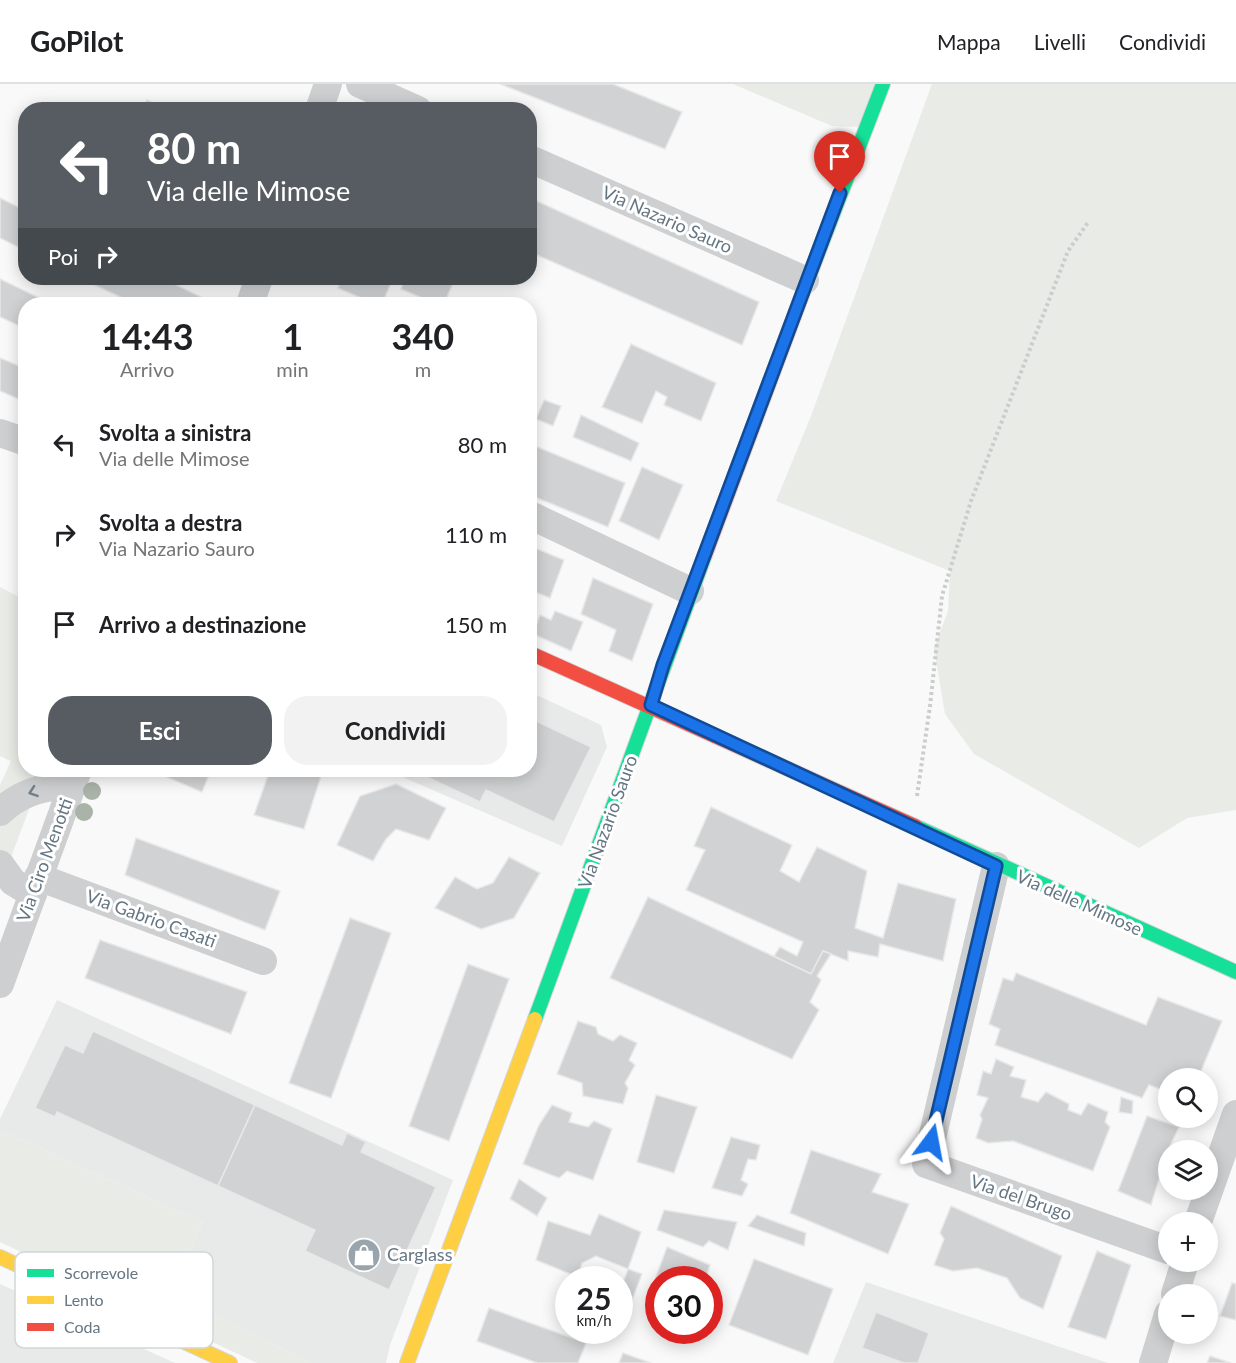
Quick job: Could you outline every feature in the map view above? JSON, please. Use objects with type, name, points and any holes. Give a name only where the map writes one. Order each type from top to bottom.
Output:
[{"type":"street","points":[[321,102],[327,84]]},
{"type":"street","points":[[360,84],[400,102]]},
{"type":"street","name":"Via Nazario Sauro","points":[[407,1363],[651,705],[690,591],[805,280],[883,84]]},
{"type":"street","name":"Via Nazario Sauro","points":[[537,162],[805,280]]},
{"type":"street","points":[[0,433],[18,439]]},
{"type":"street","points":[[537,518],[690,591]]},
{"type":"street","name":"Via delle Mimose","points":[[537,656],[651,705],[996,866],[1236,972]]},
{"type":"street","points":[[0,812],[32,792],[74,778]]},
{"type":"street","name":"Via Ciro Menotti","points":[[0,984],[74,778]]},
{"type":"street","name":"Via Gabrio Casati","points":[[0,864],[13,882],[36,885],[263,961]]},
{"type":"street","name":"Via del Brugo","points":[[996,866],[926,1164],[1158,1246]]},
{"type":"street","points":[[1202,1212],[1236,1114]]},
{"type":"street","points":[[0,1257],[15,1264]]},
{"type":"street","points":[[1153,1363],[1159,1344]]},
{"type":"street","points":[[197,1348],[230,1363]]},
{"type":"path","points":[[912,827],[930,706],[942,596],[971,501],[1068,250],[1089,221]]},
{"type":"shaded area","points":[[733,84],[878,84],[861,127],[832,126]]},
{"type":"shaded area","points":[[932,84],[1236,84],[1236,810],[1187,818],[1139,848],[974,754],[945,714],[934,648],[948,611],[950,571],[776,501],[811,416]]},
{"type":"shaded area","points":[[0,587],[18,596],[18,777],[47,777],[0,808],[0,785],[11,761],[0,756]]},
{"type":"shaded area","points":[[537,695],[601,725],[607,747],[562,846],[402,777],[537,777]]},
{"type":"shaded area","points":[[33,799],[8,865],[0,854],[0,818]]},
{"type":"shaded area","points":[[57,1000],[453,1180],[390,1345],[386,1363],[311,1363],[213,1315],[213,1252],[190,1252],[203,1222],[0,1130],[0,1119]]},
{"type":"shaded area","points":[[0,1130],[203,1222],[190,1252],[21,1252],[0,1242]]},
{"type":"shaded area","points":[[866,1282],[1108,1363],[833,1363]]},
{"type":"shaded area","points":[[0,1284],[15,1291],[15,1348],[142,1348],[175,1363],[0,1363]]},
{"type":"shaded area","points":[[213,1315],[311,1363],[257,1363],[213,1342]]},
{"type":"building","points":[[500,84],[613,84],[682,112],[665,149]]},
{"type":"building","points":[[0,198],[18,207],[18,247],[0,238]]},
{"type":"building","points":[[537,201],[759,302],[742,345],[537,255]]},
{"type":"building","points":[[0,279],[37,297],[18,297],[18,325],[0,317]]},
{"type":"building","points":[[95,285],[176,285],[201,297],[120,297]]},
{"type":"building","points":[[339,285],[390,285],[385,297],[359,297],[338,288]]},
{"type":"building","points":[[402,285],[452,285],[447,297],[420,297],[401,289]]},
{"type":"building","points":[[631,344],[716,383],[701,421],[664,405],[667,397],[656,391],[642,423],[602,407]]},
{"type":"building","points":[[0,358],[18,366],[18,399],[0,391]]},
{"type":"building","points":[[544,400],[561,406],[553,426],[537,419]]},
{"type":"building","points":[[581,415],[639,443],[631,461],[573,437]]},
{"type":"building","points":[[537,447],[625,483],[608,527],[537,498]]},
{"type":"building","points":[[642,467],[683,485],[659,540],[619,521]]},
{"type":"building","points":[[537,549],[564,560],[550,598],[537,593]]},
{"type":"building","points":[[593,578],[653,604],[632,661],[609,651],[616,630],[581,614]]},
{"type":"building","points":[[555,611],[583,622],[571,651],[537,636],[537,623],[540,615],[551,620]]},
{"type":"building","points":[[537,721],[591,747],[554,822],[486,790],[480,802],[427,777],[537,777]]},
{"type":"building","points":[[167,777],[208,777],[202,792]]},
{"type":"building","points":[[268,777],[321,777],[304,829],[254,815]]},
{"type":"building","points":[[396,784],[446,808],[429,840],[396,829],[386,839],[373,861],[337,845],[360,796]]},
{"type":"building","points":[[711,807],[792,845],[780,871],[799,882],[817,847],[867,871],[855,928],[883,938],[898,883],[956,899],[943,961],[880,944],[878,957],[848,951],[848,961],[823,951],[811,974],[774,956],[780,947],[797,956],[803,942],[686,890],[705,850],[694,846]]},
{"type":"building","points":[[136,838],[280,891],[265,930],[125,875]]},
{"type":"building","points":[[509,857],[540,873],[514,918],[481,929],[435,908],[455,877],[477,889],[493,883]]},
{"type":"building","points":[[648,897],[811,974],[823,951],[831,954],[817,976],[821,980],[810,1002],[819,1010],[792,1059],[610,978]]},
{"type":"building","points":[[350,918],[391,933],[331,1098],[289,1083]]},
{"type":"building","points":[[100,940],[247,992],[231,1034],[85,978]]},
{"type":"building","points":[[468,964],[509,979],[449,1141],[409,1126]]},
{"type":"building","points":[[1016,973],[1146,1025],[1158,997],[1222,1021],[1202,1068],[1158,1068],[1158,1088],[1149,1085],[1142,1098],[995,1045],[1000,1029],[989,1024],[1003,978],[1013,981]]},
{"type":"building","points":[[578,1021],[596,1027],[598,1034],[613,1041],[620,1035],[637,1043],[629,1060],[635,1065],[625,1083],[628,1088],[623,1104],[583,1096],[582,1083],[557,1074]]},
{"type":"building","points":[[93,1031],[255,1105],[218,1186],[57,1112],[55,1117],[35,1108],[65,1045],[83,1053]]},
{"type":"building","points":[[996,1059],[1014,1067],[1010,1076],[1026,1080],[1021,1097],[1038,1102],[1046,1092],[1069,1104],[1068,1110],[1081,1115],[1088,1103],[1108,1112],[1105,1122],[1110,1127],[1093,1171],[1013,1141],[988,1143],[976,1138],[982,1119],[980,1115],[988,1098],[977,1095],[983,1071],[991,1074]]},
{"type":"building","points":[[656,1095],[697,1107],[674,1173],[637,1162]]},
{"type":"building","points":[[1121,1097],[1133,1101],[1132,1114],[1119,1112]]},
{"type":"building","points":[[255,1105],[342,1145],[347,1133],[366,1142],[361,1152],[436,1187],[389,1290],[305,1251],[315,1230],[218,1186]]},
{"type":"building","points":[[552,1105],[572,1113],[569,1122],[588,1127],[594,1121],[612,1129],[593,1180],[567,1171],[559,1178],[523,1164],[539,1125]]},
{"type":"building","points":[[1147,1116],[1158,1120],[1158,1128],[1179,1128],[1173,1140],[1158,1140],[1158,1182],[1151,1205],[1118,1191]]},
{"type":"building","points":[[731,1137],[760,1145],[756,1160],[748,1159],[741,1180],[748,1184],[742,1196],[712,1188]]},
{"type":"building","points":[[811,1150],[881,1174],[872,1192],[909,1204],[888,1254],[790,1213]]},
{"type":"building","points":[[519,1179],[547,1198],[537,1216],[510,1199]]},
{"type":"building","points":[[951,1206],[1062,1256],[1043,1309],[1020,1298],[1007,1278],[977,1268],[953,1271],[934,1265],[944,1239],[940,1233]]},
{"type":"building","points":[[664,1210],[737,1222],[728,1250],[709,1241],[703,1247],[657,1230]]},
{"type":"building","points":[[599,1214],[641,1232],[629,1266],[621,1266],[596,1256],[582,1263],[581,1266],[555,1268],[536,1260],[548,1221],[590,1235]]},
{"type":"building","points":[[757,1215],[806,1233],[804,1246],[748,1226]]},
{"type":"building","points":[[667,1247],[710,1265],[710,1266],[660,1266]]},
{"type":"building","points":[[1097,1251],[1131,1265],[1106,1339],[1068,1327]]},
{"type":"building","points":[[754,1259],[833,1289],[808,1355],[729,1325]]},
{"type":"building","points":[[633,1271],[642,1274],[633,1297]]},
{"type":"building","points":[[1232,1283],[1236,1284],[1236,1320],[1220,1316]]},
{"type":"building","points":[[489,1308],[555,1332],[555,1344],[586,1344],[578,1363],[537,1363],[477,1341]]},
{"type":"building","points":[[876,1312],[929,1333],[918,1363],[904,1363],[862,1348]]},
{"type":"building","points":[[623,1353],[651,1363],[619,1363]]},
{"type":"building","points":[[1210,1356],[1231,1363],[1207,1363]]},
{"type":"traffic: fast","points":[[805,287],[883,84]]},
{"type":"traffic: fast","points":[[535,1019],[705,555]]},
{"type":"traffic: fast","points":[[915,826],[1236,972]]},
{"type":"traffic: slow","points":[[407,1363],[535,1019]]},
{"type":"traffic: slow","points":[[0,1257],[15,1264]]},
{"type":"traffic: slow","points":[[197,1348],[230,1363]]},
{"type":"traffic: jam","points":[[705,555],[805,287]]},
{"type":"traffic: jam","points":[[537,656],[915,826]]},
{"type":"place","name":"Carglass","points":[[364,1255]]},
{"type":"route","points":[[840,193],[805,280],[663,665],[651,705],[996,866],[931,1142]]}]
